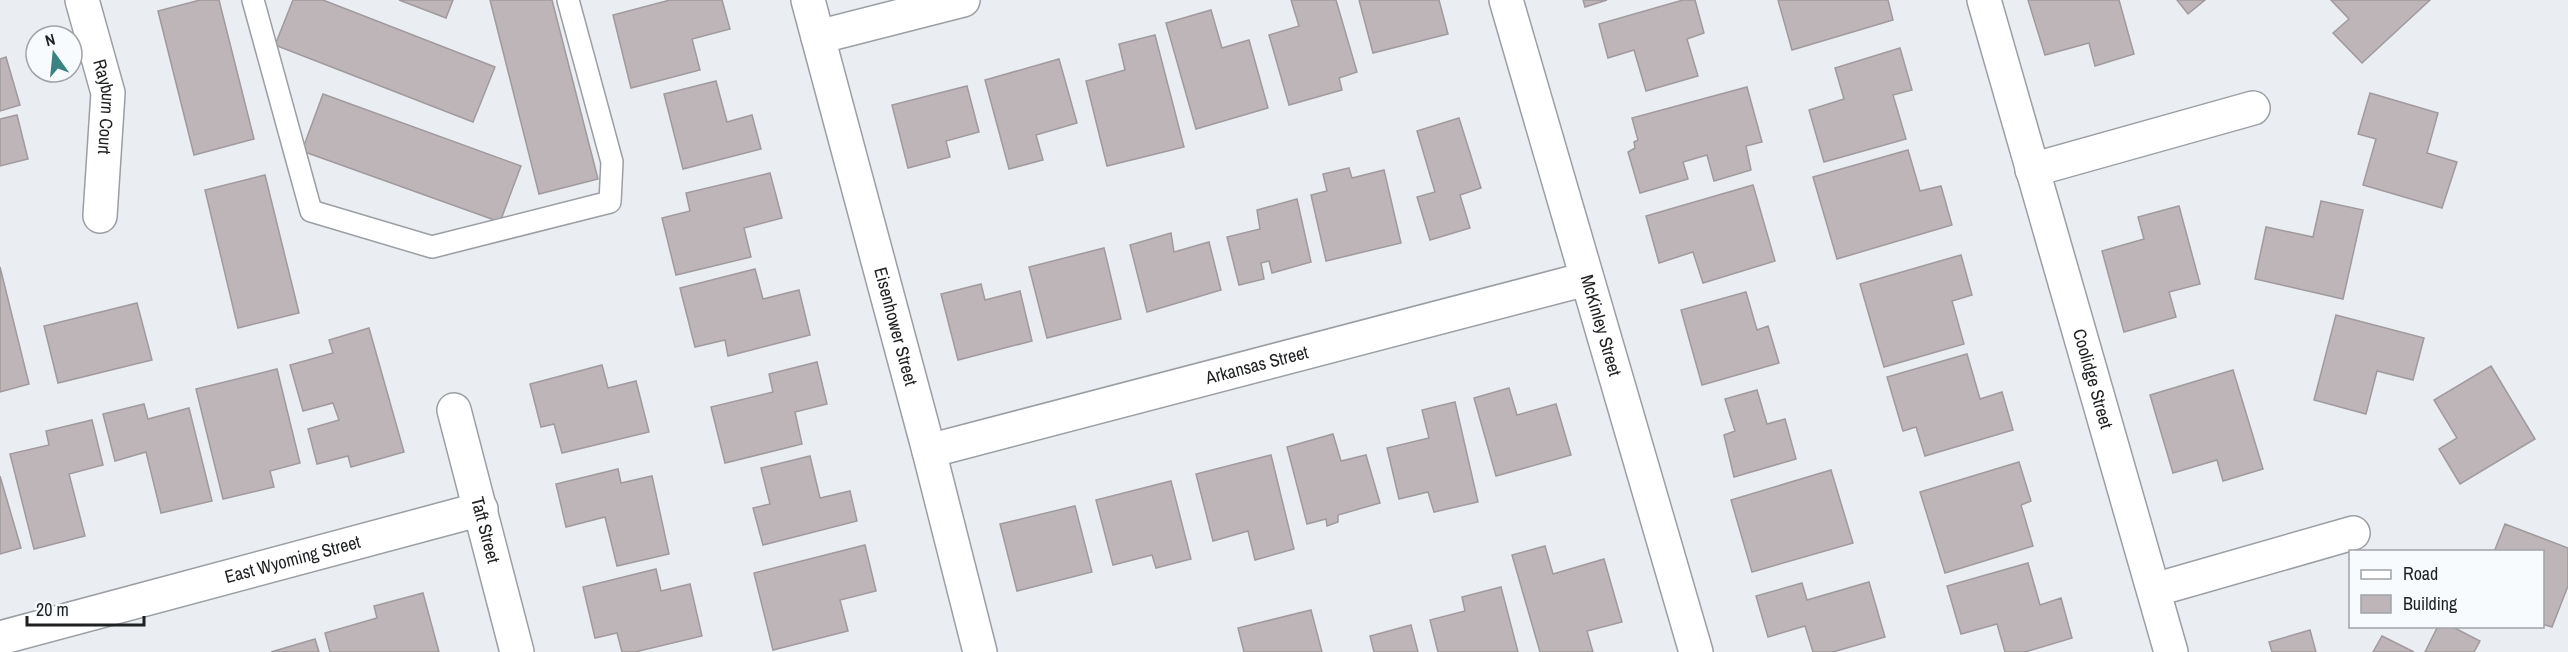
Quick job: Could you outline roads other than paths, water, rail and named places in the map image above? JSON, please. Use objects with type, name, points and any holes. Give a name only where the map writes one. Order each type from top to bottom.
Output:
[{"type":"street","name":"Rayburn Court","points":[[82,0],[108,93],[100,216]]},
{"type":"street","name":"Eisenhower Street","points":[[808,0],[929,451],[980,652]]},
{"type":"street","points":[[818,37],[963,0]]},
{"type":"street","name":"McKinley Street","points":[[1506,0],[1696,652]]},
{"type":"street","name":"Coolidge Street","points":[[1984,0],[2171,652]]},
{"type":"street","points":[[2032,170],[2253,108]]},
{"type":"street","name":"Arkansas Street","points":[[929,451],[1586,279]]},
{"type":"street","name":"Taft Street","points":[[454,410],[517,652]]},
{"type":"street","name":"East Wyoming Street","points":[[0,638],[481,509]]},
{"type":"street","points":[[2154,590],[2353,533]]},
{"type":"lane","points":[[253,0],[311,211],[432,247],[610,202],[612,162],[568,0]]}]
